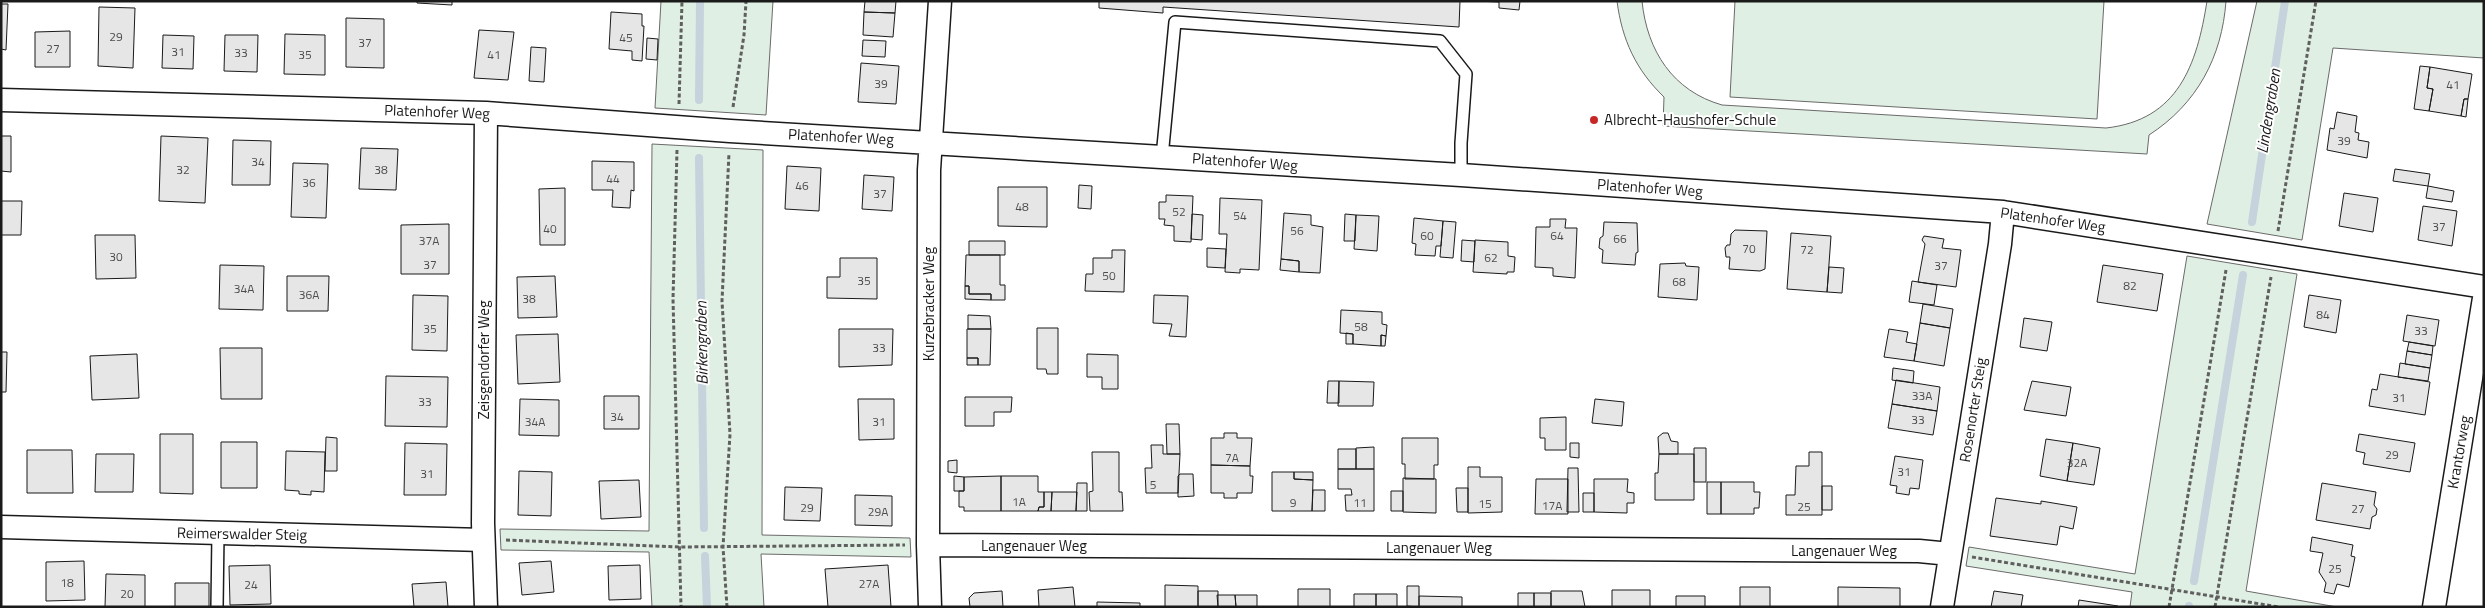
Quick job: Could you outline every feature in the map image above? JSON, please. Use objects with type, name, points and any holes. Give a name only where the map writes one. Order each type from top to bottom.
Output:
[{"type":"street","name":"Kurzebracker Weg","points":[[930,607],[928,545],[929,170],[940,1]]},
{"type":"street","name":"Platenhofer Weg","points":[[1,100],[486,113],[678,128],[1461,175],[2003,212],[2484,288]]},
{"type":"street","name":"Zeisgendorfer Weg","points":[[486,113],[483,540],[486,607]]},
{"type":"street","name":"Rosenorter Steig","points":[[1942,607],[2000,244],[2003,212]]},
{"type":"street","name":"Krantorweg","points":[[2434,607],[2484,298]]},
{"type":"street","name":"Reimerswalder Steig","points":[[1,527],[483,540]]},
{"type":"street","name":"Langenauer Weg","points":[[928,545],[1919,551],[1950,554]]},
{"type":"lane","points":[[1162,157],[1175,22],[1440,41],[1466,74],[1461,143],[1461,175]]},
{"type":"lane","points":[[217,607],[218,533]]},
{"type":"path","points":[[681,607],[673,299],[682,1]]},
{"type":"path","points":[[727,607],[723,546],[730,434],[722,301],[730,131],[744,36],[746,1]]},
{"type":"path","points":[[2215,607],[2316,1]]},
{"type":"path","points":[[2169,607],[2229,247]]},
{"type":"path","points":[[483,540],[679,547],[928,545]]},
{"type":"path","points":[[1950,554],[2279,607]]},
{"type":"green space","points":[[661,1],[773,1],[766,115],[655,108]]},
{"type":"green space","points":[[1617,1],[1642,1],[1650,36],[1657,52],[1676,79],[1705,99],[1722,105],[2106,128],[2131,123],[2151,114],[2167,101],[2180,85],[2190,67],[2203,25],[2207,1],[2226,1],[2224,22],[2213,60],[2193,94],[2181,109],[2149,135],[2147,154],[1663,126],[1664,97],[1654,87],[1632,54],[1619,15]]},
{"type":"green space","points":[[1735,1],[2104,1],[2097,119],[1730,97]]},
{"type":"green space","points":[[2257,1],[2484,1],[2484,58],[2333,48],[2302,240],[2207,224]]},
{"type":"green space","points":[[652,144],[763,150],[762,535],[910,538],[911,557],[761,554],[764,607],[652,607],[649,552],[501,550],[500,529],[649,531]]},
{"type":"green space","points":[[2187,256],[2297,274],[2246,591],[2337,607],[2130,607],[2132,592],[1966,566],[1969,547],[2135,574]]},
{"type":"building","points":[[417,1],[452,1],[452,5],[417,3]]},
{"type":"building","points":[[865,1],[896,1],[895,13],[864,12]]},
{"type":"building","points":[[1099,1],[1460,1],[1459,27],[1163,7],[1163,13],[1099,8]]},
{"type":"building","points":[[1476,1],[1520,1],[1519,10],[1499,8],[1499,2]]},
{"type":"building","points":[[1,4],[8,4],[6,50],[1,49]]},
{"type":"building","points":[[99,7],[135,8],[133,68],[98,66]]},
{"type":"building","points":[[611,12],[642,14],[642,26],[644,26],[642,61],[632,60],[632,51],[609,49]]},
{"type":"building","points":[[864,12],[895,13],[893,37],[863,35]]},
{"type":"building","points":[[346,18],[384,19],[384,68],[346,67]]},
{"type":"building","points":[[479,30],[514,32],[508,80],[474,78]]},
{"type":"building","points":[[70,31],[70,67],[35,67],[35,32]]},
{"type":"building","points":[[285,34],[325,35],[325,75],[284,74]]},
{"type":"building","points":[[163,35],[194,36],[193,69],[162,68]]},
{"type":"building","points":[[225,35],[258,35],[257,72],[224,71]]},
{"type":"building","points":[[647,38],[658,39],[657,60],[646,59]]},
{"type":"building","points":[[863,40],[886,41],[885,57],[862,56]]},
{"type":"building","points":[[531,47],[546,48],[544,82],[529,81]]},
{"type":"building","points":[[861,63],[899,66],[896,104],[858,102]]},
{"type":"building","points":[[2420,66],[2430,67],[2427,88],[2433,89],[2429,111],[2414,109]]},
{"type":"building","points":[[2430,67],[2472,74],[2468,99],[2464,99],[2461,116],[2429,111],[2433,89],[2427,88]]},
{"type":"building","points":[[2464,99],[2468,99],[2466,117],[2461,116]]},
{"type":"building","points":[[2337,112],[2357,116],[2355,132],[2359,133],[2358,140],[2369,142],[2367,158],[2327,150],[2330,128],[2334,129]]},
{"type":"building","points":[[1,136],[11,136],[11,172],[1,171]]},
{"type":"building","points":[[161,136],[208,138],[205,203],[159,201]]},
{"type":"building","points":[[233,140],[271,141],[270,185],[232,185]]},
{"type":"building","points":[[361,148],[398,149],[396,190],[359,189]]},
{"type":"building","points":[[592,161],[634,162],[634,191],[631,190],[630,208],[612,207],[613,190],[592,190]]},
{"type":"building","points":[[293,163],[328,164],[326,218],[291,217]]},
{"type":"building","points":[[787,166],[821,168],[819,211],[785,209]]},
{"type":"building","points":[[2395,169],[2430,174],[2428,186],[2393,181]]},
{"type":"building","points":[[864,175],[894,177],[892,211],[862,209]]},
{"type":"building","points":[[1079,185],[1092,186],[1091,209],[1078,208]]},
{"type":"building","points":[[2428,186],[2454,191],[2452,202],[2426,198]]},
{"type":"building","points":[[998,187],[1047,187],[1047,227],[998,226]]},
{"type":"building","points":[[565,188],[565,245],[540,245],[539,189]]},
{"type":"building","points":[[2344,193],[2378,198],[2373,232],[2339,226]]},
{"type":"building","points":[[1166,195],[1193,196],[1191,242],[1174,241],[1174,226],[1164,225],[1165,219],[1159,219],[1159,202],[1166,202]]},
{"type":"building","points":[[1220,198],[1262,200],[1259,270],[1240,269],[1240,273],[1225,272],[1227,234],[1219,234]]},
{"type":"building","points":[[1,201],[22,201],[21,235],[1,235]]},
{"type":"building","points":[[2423,206],[2457,211],[2452,246],[2418,240]]},
{"type":"building","points":[[1284,213],[1311,215],[1311,225],[1323,227],[1320,273],[1299,272],[1299,261],[1281,259]]},
{"type":"building","points":[[1192,214],[1203,215],[1202,240],[1191,239]]},
{"type":"building","points":[[1345,214],[1356,215],[1355,241],[1344,241]]},
{"type":"building","points":[[1356,215],[1379,216],[1377,251],[1354,249]]},
{"type":"building","points":[[1414,218],[1443,221],[1441,246],[1436,246],[1435,256],[1415,255],[1416,244],[1412,243]]},
{"type":"building","points":[[1550,219],[1566,219],[1565,228],[1577,228],[1575,278],[1553,276],[1553,268],[1535,267],[1536,227],[1550,227]]},
{"type":"building","points":[[1443,221],[1456,222],[1453,258],[1440,257]]},
{"type":"building","points":[[1604,222],[1637,223],[1638,252],[1636,253],[1635,265],[1602,263],[1603,250],[1599,248],[1600,238],[1603,236]]},
{"type":"building","points":[[449,224],[449,274],[401,274],[401,225]]},
{"type":"building","points":[[1735,230],[1767,231],[1765,269],[1760,271],[1729,269],[1730,257],[1726,257],[1725,248],[1727,245],[1730,245],[1731,234]]},
{"type":"building","points":[[1791,233],[1831,236],[1827,292],[1787,289]]},
{"type":"building","points":[[95,235],[135,235],[136,278],[96,279]]},
{"type":"building","points":[[1924,236],[1944,239],[1942,248],[1961,250],[1956,287],[1918,282],[1925,244],[1922,240]]},
{"type":"building","points":[[1462,240],[1475,241],[1474,262],[1461,261]]},
{"type":"building","points":[[1475,240],[1508,242],[1508,256],[1515,257],[1514,272],[1507,272],[1507,274],[1473,272]]},
{"type":"building","points":[[969,241],[1005,241],[1005,255],[969,255]]},
{"type":"building","points":[[1207,248],[1226,249],[1225,268],[1207,267]]},
{"type":"building","points":[[1112,250],[1125,250],[1124,292],[1085,291],[1086,274],[1093,274],[1093,258],[1112,258]]},
{"type":"building","points":[[966,255],[1000,255],[1000,285],[1005,285],[1005,300],[991,300],[991,294],[969,294],[969,286],[965,286]]},
{"type":"building","points":[[840,258],[877,258],[877,299],[827,298],[827,277],[840,277]]},
{"type":"building","points":[[1281,259],[1299,261],[1299,272],[1280,270]]},
{"type":"building","points":[[1685,263],[1686,266],[1699,267],[1697,300],[1658,297],[1660,264]]},
{"type":"building","points":[[220,265],[264,266],[263,310],[219,309]]},
{"type":"building","points":[[2103,265],[2163,274],[2157,311],[2097,302]]},
{"type":"building","points":[[1829,267],[1844,268],[1842,293],[1827,292]]},
{"type":"building","points":[[287,276],[329,276],[328,311],[287,311]]},
{"type":"building","points":[[555,276],[557,317],[518,318],[517,277]]},
{"type":"building","points":[[1912,281],[1937,285],[1934,305],[1909,302]]},
{"type":"building","points":[[965,286],[969,286],[969,294],[991,294],[991,300],[965,299]]},
{"type":"building","points":[[413,295],[448,296],[447,351],[412,350]]},
{"type":"building","points":[[1154,295],[1188,296],[1186,337],[1169,336],[1172,324],[1153,323]]},
{"type":"building","points":[[2309,295],[2341,300],[2336,333],[2304,327]]},
{"type":"building","points":[[1923,304],[1953,309],[1950,328],[1920,323]]},
{"type":"building","points":[[1341,310],[1382,312],[1382,324],[1387,325],[1386,336],[1381,335],[1381,346],[1353,344],[1353,334],[1340,333]]},
{"type":"building","points":[[968,315],[990,316],[991,329],[968,329]]},
{"type":"building","points":[[2407,315],[2439,320],[2435,346],[2403,341]]},
{"type":"building","points":[[2024,318],[2052,322],[2047,351],[2020,347]]},
{"type":"building","points":[[1920,323],[1950,328],[1944,366],[1914,361]]},
{"type":"building","points":[[1037,328],[1058,328],[1058,374],[1047,374],[1046,369],[1037,369]]},
{"type":"building","points":[[839,329],[893,329],[892,365],[839,367]]},
{"type":"building","points":[[967,329],[991,329],[990,365],[978,365],[978,358],[967,358]]},
{"type":"building","points":[[1889,329],[1908,332],[1906,342],[1917,344],[1914,361],[1884,357]]},
{"type":"building","points":[[1346,333],[1353,334],[1353,344],[1346,344]]},
{"type":"building","points":[[558,334],[560,382],[518,384],[516,335]]},
{"type":"building","points":[[1381,335],[1386,336],[1385,346],[1381,346]]},
{"type":"building","points":[[2409,342],[2433,346],[2432,355],[2407,351]]},
{"type":"building","points":[[220,348],[262,348],[262,399],[221,399]]},
{"type":"building","points":[[2407,351],[2432,355],[2430,368],[2405,364]]},
{"type":"building","points":[[1,352],[7,352],[6,392],[1,392]]},
{"type":"building","points":[[137,354],[139,398],[92,400],[90,356]]},
{"type":"building","points":[[1087,354],[1118,355],[1118,389],[1102,389],[1102,377],[1087,377]]},
{"type":"building","points":[[967,358],[978,358],[978,365],[967,365]]},
{"type":"building","points":[[2400,363],[2430,368],[2428,381],[2398,377]]},
{"type":"building","points":[[1893,368],[1914,371],[1913,383],[1892,380]]},
{"type":"building","points":[[2380,374],[2430,382],[2425,415],[2369,406],[2372,389],[2377,390]]},
{"type":"building","points":[[386,376],[448,377],[447,427],[385,426]]},
{"type":"building","points":[[1896,380],[1940,387],[1937,411],[1892,404]]},
{"type":"building","points":[[1328,381],[1339,381],[1339,403],[1327,403]]},
{"type":"building","points":[[1339,381],[1374,382],[1373,406],[1338,406]]},
{"type":"building","points":[[2032,381],[2071,387],[2066,416],[2024,410]]},
{"type":"building","points":[[604,396],[639,396],[639,429],[604,429]]},
{"type":"building","points":[[965,397],[1012,397],[1011,412],[994,412],[994,426],[965,426]]},
{"type":"building","points":[[520,399],[559,400],[559,436],[519,435]]},
{"type":"building","points":[[858,399],[894,399],[894,439],[859,440]]},
{"type":"building","points":[[1595,399],[1624,402],[1622,426],[1592,423]]},
{"type":"building","points":[[1892,404],[1937,411],[1933,435],[1888,428]]},
{"type":"building","points":[[1566,417],[1566,450],[1545,450],[1545,438],[1540,438],[1540,418]]},
{"type":"building","points":[[1166,424],[1179,424],[1180,454],[1167,454]]},
{"type":"building","points":[[1224,433],[1237,433],[1237,438],[1252,438],[1250,466],[1211,465],[1211,438],[1224,438]]},
{"type":"building","points":[[1663,433],[1668,433],[1671,441],[1678,442],[1678,454],[1659,454],[1658,437]]},
{"type":"building","points":[[160,434],[193,434],[193,494],[160,493]]},
{"type":"building","points":[[2359,434],[2415,443],[2410,472],[2363,464],[2365,453],[2356,451]]},
{"type":"building","points":[[326,437],[337,438],[337,471],[325,471]]},
{"type":"building","points":[[1402,438],[1438,438],[1438,465],[1434,465],[1434,479],[1405,479],[1405,464],[1402,464]]},
{"type":"building","points":[[2046,439],[2073,443],[2067,481],[2040,476]]},
{"type":"building","points":[[221,442],[257,442],[257,488],[221,488]]},
{"type":"building","points":[[405,443],[447,444],[446,495],[404,495]]},
{"type":"building","points":[[1570,443],[1579,443],[1579,458],[1570,457]]},
{"type":"building","points":[[2073,443],[2100,448],[2094,485],[2067,481]]},
{"type":"building","points":[[1151,445],[1163,445],[1163,454],[1180,454],[1178,493],[1146,493],[1145,468],[1152,468]]},
{"type":"building","points":[[1374,447],[1374,469],[1356,469],[1356,448]]},
{"type":"building","points":[[1694,448],[1706,448],[1706,482],[1694,482]]},
{"type":"building","points":[[1338,449],[1356,449],[1356,469],[1338,469]]},
{"type":"building","points":[[27,450],[72,450],[73,493],[27,493]]},
{"type":"building","points":[[286,451],[325,452],[324,492],[311,491],[311,495],[299,494],[299,491],[285,490]]},
{"type":"building","points":[[1092,452],[1119,452],[1119,492],[1122,492],[1123,511],[1090,511],[1089,492],[1093,491]]},
{"type":"building","points":[[1809,452],[1822,452],[1822,515],[1786,515],[1786,495],[1795,495],[1796,466],[1809,466]]},
{"type":"building","points":[[96,454],[134,454],[133,492],[95,492]]},
{"type":"building","points":[[1659,454],[1694,454],[1694,500],[1655,500],[1655,473],[1658,473]]},
{"type":"building","points":[[1895,456],[1923,460],[1919,489],[1910,488],[1909,495],[1896,493],[1897,486],[1890,485]]},
{"type":"building","points":[[957,460],[957,473],[948,472],[948,461]]},
{"type":"building","points":[[1211,465],[1250,466],[1250,476],[1253,476],[1252,493],[1237,493],[1237,498],[1224,498],[1224,493],[1211,493]]},
{"type":"building","points":[[1468,467],[1480,467],[1480,477],[1502,477],[1502,512],[1468,513]]},
{"type":"building","points":[[1568,468],[1578,468],[1579,512],[1567,512]]},
{"type":"building","points":[[1338,469],[1374,469],[1374,511],[1346,511],[1345,495],[1352,495],[1351,489],[1338,489]]},
{"type":"building","points":[[519,471],[552,472],[551,516],[518,515]]},
{"type":"building","points":[[1272,472],[1294,472],[1294,479],[1313,480],[1312,511],[1272,511]]},
{"type":"building","points":[[1294,472],[1313,472],[1313,480],[1294,479]]},
{"type":"building","points":[[1180,474],[1193,474],[1194,496],[1178,497],[1178,476]]},
{"type":"building","points":[[954,476],[964,477],[964,491],[954,491]]},
{"type":"building","points":[[1001,476],[1038,476],[1038,492],[1044,492],[1044,507],[1039,507],[1038,511],[1001,511]]},
{"type":"building","points":[[1001,476],[1001,511],[964,511],[964,507],[959,507],[959,491],[964,491],[964,477]]},
{"type":"building","points":[[1403,478],[1436,479],[1436,513],[1403,512]]},
{"type":"building","points":[[1536,479],[1568,479],[1568,514],[1535,514]]},
{"type":"building","points":[[1594,479],[1628,479],[1627,492],[1634,493],[1634,503],[1627,503],[1627,513],[1594,512]]},
{"type":"building","points":[[639,480],[641,517],[601,519],[599,481]]},
{"type":"building","points":[[1707,482],[1721,482],[1721,514],[1707,514]]},
{"type":"building","points":[[1721,482],[1754,482],[1754,492],[1760,492],[1759,508],[1754,508],[1754,514],[1721,514]]},
{"type":"building","points":[[1077,483],[1087,483],[1087,511],[1076,511]]},
{"type":"building","points":[[2322,483],[2376,492],[2374,505],[2377,509],[2376,515],[2372,517],[2370,529],[2316,520]]},
{"type":"building","points":[[1822,486],[1832,486],[1832,510],[1822,510]]},
{"type":"building","points":[[785,487],[822,488],[820,521],[784,520]]},
{"type":"building","points":[[1456,488],[1468,488],[1468,512],[1457,512]]},
{"type":"building","points":[[1313,490],[1325,490],[1325,511],[1312,511]]},
{"type":"building","points":[[1391,491],[1403,491],[1403,511],[1391,511]]},
{"type":"building","points":[[1044,492],[1052,492],[1051,511],[1038,511],[1039,507],[1044,507]]},
{"type":"building","points":[[1052,492],[1077,492],[1076,511],[1051,511]]},
{"type":"building","points":[[1583,493],[1594,493],[1594,512],[1583,512]]},
{"type":"building","points":[[855,495],[892,496],[892,526],[855,525]]},
{"type":"building","points":[[1996,498],[2041,504],[2041,501],[2077,507],[2073,529],[2060,526],[2057,545],[1990,536]]},
{"type":"building","points":[[2312,537],[2353,545],[2351,556],[2355,557],[2349,587],[2337,584],[2334,594],[2324,592],[2326,583],[2319,572],[2323,553],[2310,551]]},
{"type":"building","points":[[84,561],[85,600],[46,601],[46,562]]},
{"type":"building","points":[[551,561],[554,592],[522,595],[519,563]]},
{"type":"building","points":[[270,565],[271,604],[230,605],[229,566]]},
{"type":"building","points":[[640,565],[641,599],[609,600],[608,566]]},
{"type":"building","points":[[888,565],[891,607],[828,607],[825,569]]},
{"type":"building","points":[[106,574],[145,575],[145,607],[105,607]]},
{"type":"building","points":[[446,582],[448,607],[414,607],[412,584]]},
{"type":"building","points":[[175,583],[209,583],[209,607],[175,607]]},
{"type":"building","points":[[1165,585],[1198,586],[1198,607],[1165,607]]},
{"type":"building","points":[[1407,586],[1419,586],[1419,607],[1407,606]]},
{"type":"building","points":[[1073,587],[1075,607],[1039,607],[1038,590]]},
{"type":"building","points":[[1740,587],[1770,587],[1770,607],[1740,607]]},
{"type":"building","points":[[1838,587],[1900,588],[1900,607],[1838,607]]},
{"type":"building","points":[[1298,589],[1330,589],[1330,607],[1298,607]]},
{"type":"building","points":[[1612,590],[1650,590],[1650,607],[1612,607]]},
{"type":"building","points":[[1002,591],[1003,607],[970,607],[969,598],[974,593]]},
{"type":"building","points":[[1198,591],[1218,591],[1218,607],[1198,607]]},
{"type":"building","points":[[1551,591],[1582,591],[1585,607],[1551,607]]},
{"type":"building","points":[[1994,591],[2023,595],[2021,607],[1991,607]]},
{"type":"building","points":[[1518,593],[1534,593],[1534,607],[1518,607]]},
{"type":"building","points":[[1534,593],[1551,593],[1551,607],[1534,607]]},
{"type":"building","points":[[1354,594],[1376,594],[1376,607],[1354,607]]},
{"type":"building","points":[[1376,594],[1397,594],[1397,607],[1376,607]]},
{"type":"building","points":[[1217,595],[1235,595],[1236,607],[1218,607]]},
{"type":"building","points":[[1235,595],[1257,595],[1257,607],[1236,607]]},
{"type":"building","points":[[1419,596],[1462,597],[1462,607],[1419,607]]},
{"type":"building","points":[[1676,596],[1705,596],[1705,607],[1676,607]]},
{"type":"building","points":[[2079,600],[2118,606],[2118,607],[2078,607]]},
{"type":"building","points":[[1097,602],[1140,603],[1140,607],[1097,607]]},
{"type":"waterway","name":"Birkengraben","points":[[699,100],[700,1]]},
{"type":"waterway","name":"Lindengraben","points":[[2252,222],[2285,1]]},
{"type":"waterway","name":"Birkengraben","points":[[699,158],[704,528]]},
{"type":"waterway","points":[[2194,581],[2243,275]]},
{"type":"waterway","name":"Birkengraben","points":[[705,556],[707,607]]},
{"type":"place","name":"Albrecht-Haushofer-Schule","points":[[1594,120]]}]
